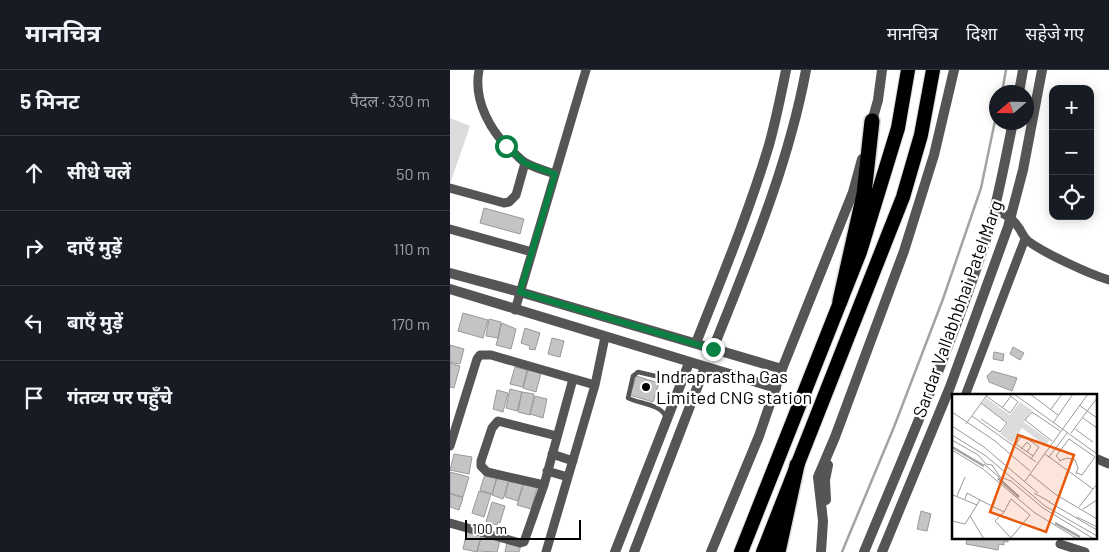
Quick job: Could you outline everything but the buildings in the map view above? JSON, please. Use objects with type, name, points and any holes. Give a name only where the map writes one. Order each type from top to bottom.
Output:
[{"type":"highway","points":[[741,552],[860,252],[898,128],[908,70]]},
{"type":"highway","points":[[763,552],[903,197],[921,135],[933,70]]},
{"type":"highway","points":[[840,301],[864,194],[872,122]]},
{"type":"highway","points":[[778,552],[797,465]]},
{"type":"street","points":[[479,70],[480,98],[495,134],[525,163],[555,174]]},
{"type":"street","points":[[514,310],[586,70]]},
{"type":"street","points":[[696,342],[734,249],[751,201],[769,143],[786,70]]},
{"type":"street","points":[[713,349],[774,190],[799,109],[806,70]]},
{"type":"street","points":[[711,552],[760,436],[782,369],[854,192],[878,100],[882,70]]},
{"type":"street","points":[[820,552],[823,521],[818,477],[835,437],[904,251],[934,155],[954,70]]},
{"type":"street","points":[[1020,85],[1023,70]]},
{"type":"street","name":"Sardar Vallabhbhai Patel Marg","points":[[882,552],[950,386],[994,267],[1023,170],[1042,70]]},
{"type":"street","name":"Sardar Vallabhbhai Patel Marg","points":[[864,552],[934,384],[982,251],[994,209],[1011,130]]},
{"type":"street","points":[[450,188],[504,203],[509,202],[516,195],[525,163]]},
{"type":"street","points":[[994,209],[1010,218],[1025,239],[1062,259],[1109,280]]},
{"type":"street","points":[[450,229],[532,252]]},
{"type":"street","points":[[966,394],[1025,239]]},
{"type":"street","points":[[450,273],[696,342],[713,349],[782,369]]},
{"type":"street","points":[[450,289],[606,338],[776,388]]},
{"type":"street","points":[[546,552],[595,385],[606,338]]},
{"type":"street","points":[[450,446],[477,359],[480,355],[491,355],[595,385]]},
{"type":"street","points":[[616,552],[688,362]]},
{"type":"street","points":[[634,552],[705,367]]},
{"type":"street","points":[[450,523],[520,543],[524,542],[544,485],[573,379]]},
{"type":"street","points":[[544,485],[487,472],[481,466],[481,461],[492,428],[498,421],[557,436]]},
{"type":"street","points":[[827,552],[829,538],[825,480],[835,437]]},
{"type":"street","points":[[552,454],[573,461]]},
{"type":"street","points":[[1096,458],[1109,464]]},
{"type":"street","points":[[547,471],[568,477]]},
{"type":"street","points":[[1060,545],[1084,552]]},
{"type":"lane","points":[[667,419],[665,412],[659,408],[628,398],[633,376],[638,372],[681,382]]},
{"type":"shaded area","points":[[450,118],[470,126],[450,184]]},
{"type":"waterway","points":[[1003,85],[1006,70]]},
{"type":"waterway","points":[[842,552],[894,427],[943,299],[981,188],[993,130]]},
{"type":"place","name":"Indraprastha Gas Limited CNG station","points":[[646,387]]},
{"type":"route","points":[[506,146],[525,163],[555,174],[520,292],[696,342],[713,349]]}]
